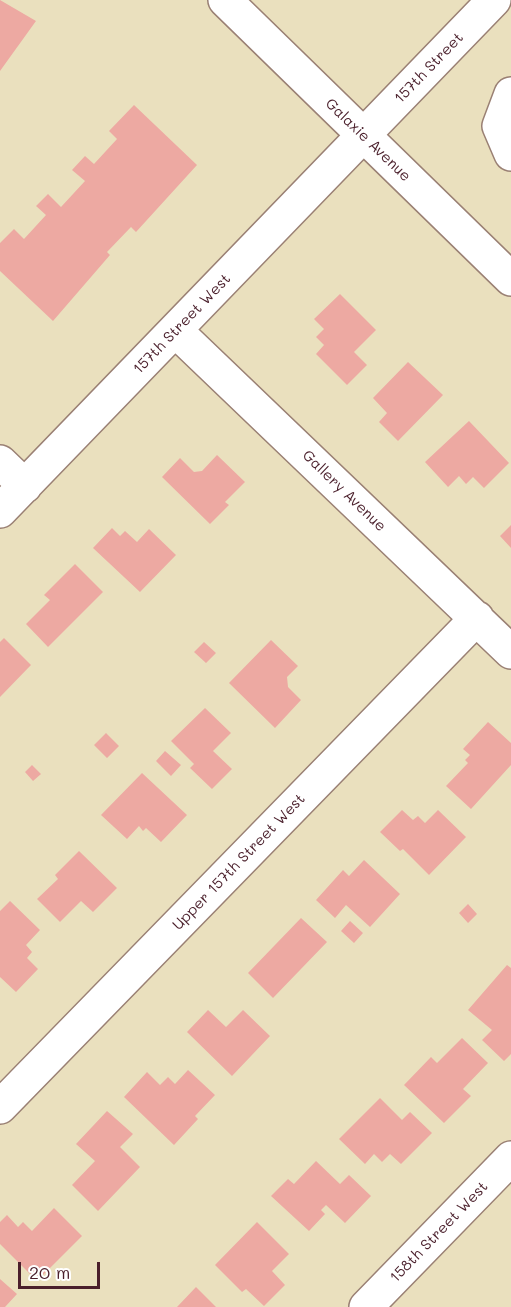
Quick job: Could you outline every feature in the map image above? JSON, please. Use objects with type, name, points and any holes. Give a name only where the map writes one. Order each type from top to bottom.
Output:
[{"type":"street","name":"Galaxie Avenue","points":[[225,0],[511,279]]},
{"type":"street","name":"157th Street","points":[[364,136],[494,0]]},
{"type":"street","points":[[511,93],[499,126],[511,154]]},
{"type":"street","name":"157th Street West","points":[[0,512],[364,136]]},
{"type":"street","name":"Gallery Avenue","points":[[176,331],[511,652]]},
{"type":"street","points":[[0,462],[25,486]]},
{"type":"street","name":"Upper 157th Street West","points":[[0,1107],[477,618]]},
{"type":"street","name":"158th Street West","points":[[366,1307],[511,1158]]},
{"type":"building","points":[[0,0],[36,21],[0,71]]},
{"type":"building","points":[[134,105],[197,165],[136,232],[131,227],[107,252],[110,255],[53,321],[0,271],[0,243],[14,229],[24,239],[46,215],[36,206],[48,194],[61,207],[85,181],[72,170],[85,156],[94,164],[117,139],[109,131]]},
{"type":"building","points":[[340,294],[376,330],[354,352],[367,365],[347,385],[316,354],[324,345],[316,337],[324,329],[314,319]]},
{"type":"building","points":[[408,362],[443,395],[398,441],[379,422],[387,413],[373,398]]},
{"type":"building","points":[[469,421],[509,463],[484,488],[473,477],[466,484],[459,476],[448,487],[425,462]]},
{"type":"building","points":[[217,455],[245,482],[225,502],[229,505],[210,524],[162,477],[180,458],[194,472],[202,471]]},
{"type":"building","points":[[511,525],[511,548],[500,536]]},
{"type":"building","points":[[112,528],[120,536],[125,531],[137,542],[149,529],[176,555],[140,592],[93,548]]},
{"type":"building","points":[[75,564],[103,592],[48,647],[26,624],[50,600],[44,595]]},
{"type":"building","points":[[4,638],[31,665],[0,697],[0,642]]},
{"type":"building","points":[[271,640],[298,666],[287,677],[288,687],[301,700],[275,728],[229,683]]},
{"type":"building","points":[[204,642],[216,653],[206,663],[194,652]]},
{"type":"building","points":[[205,708],[231,733],[213,751],[232,769],[212,789],[190,768],[194,764],[171,741]]},
{"type":"building","points":[[488,722],[511,743],[511,765],[471,809],[446,786],[468,763],[465,760],[470,755],[463,749]]},
{"type":"building","points":[[106,733],[119,746],[107,758],[94,745]]},
{"type":"building","points":[[165,751],[181,765],[171,776],[156,761]]},
{"type":"building","points":[[32,765],[41,774],[33,781],[25,772]]},
{"type":"building","points":[[142,773],[187,815],[161,842],[146,828],[143,831],[139,826],[127,839],[101,815]]},
{"type":"building","points":[[402,810],[413,820],[418,816],[425,823],[438,810],[466,837],[429,875],[403,849],[400,851],[380,832]]},
{"type":"building","points":[[79,851],[117,888],[93,912],[81,901],[60,922],[37,899],[58,879],[55,875]]},
{"type":"building","points":[[364,860],[400,894],[370,927],[346,905],[335,918],[316,900],[343,870],[349,876]]},
{"type":"building","points":[[10,901],[40,930],[26,945],[32,952],[27,958],[38,969],[16,992],[0,977],[0,911]]},
{"type":"building","points":[[468,904],[477,914],[468,923],[459,913]]},
{"type":"building","points":[[301,918],[327,942],[273,998],[248,973]]},
{"type":"building","points":[[350,921],[363,933],[354,943],[341,931]]},
{"type":"building","points":[[507,965],[511,968],[511,1054],[504,1061],[482,1040],[492,1030],[468,1010]]},
{"type":"building","points":[[208,1010],[226,1027],[243,1010],[270,1036],[232,1076],[187,1032]]},
{"type":"building","points":[[462,1038],[488,1063],[463,1089],[471,1096],[444,1123],[404,1085],[431,1057],[437,1063]]},
{"type":"building","points":[[188,1070],[215,1095],[195,1116],[198,1119],[174,1145],[124,1097],[147,1072],[160,1085],[168,1077],[175,1084]]},
{"type":"building","points":[[380,1098],[402,1120],[410,1112],[432,1133],[401,1164],[390,1154],[382,1162],[374,1154],[365,1164],[339,1139]]},
{"type":"building","points":[[107,1111],[133,1134],[120,1147],[140,1167],[98,1211],[72,1185],[95,1161],[76,1144]]},
{"type":"building","points":[[316,1161],[340,1184],[349,1175],[371,1196],[345,1223],[326,1205],[321,1210],[325,1214],[309,1231],[271,1196],[288,1179],[294,1184]]},
{"type":"building","points":[[54,1208],[82,1236],[37,1281],[0,1244],[0,1222],[7,1215],[18,1227],[23,1222],[32,1231]]},
{"type":"building","points":[[257,1222],[289,1254],[272,1271],[285,1285],[264,1306],[246,1289],[242,1292],[215,1265]]},
{"type":"building","points":[[0,1279],[17,1294],[5,1307],[0,1307]]},
{"type":"building","points":[[196,1287],[216,1307],[177,1307]]}]
